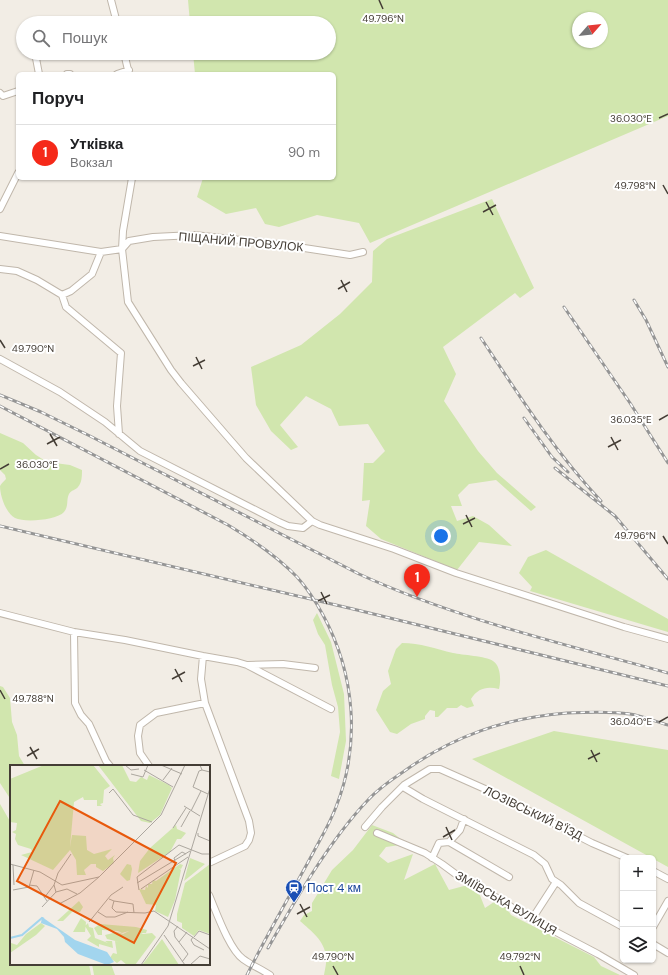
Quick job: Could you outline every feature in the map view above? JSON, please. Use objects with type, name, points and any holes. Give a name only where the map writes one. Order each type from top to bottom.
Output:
[{"type":"street","points":[[111,0],[114,16]]},
{"type":"street","points":[[36,60],[39,72]]},
{"type":"street","points":[[126,60],[129,72]]},
{"type":"street","points":[[2,94],[16,91]]},
{"type":"street","points":[[0,209],[16,177]]},
{"type":"street","points":[[132,180],[123,231],[122,249],[128,302],[171,370],[246,458],[312,521],[320,525],[394,549],[456,574],[624,627],[668,639]]},
{"type":"street","name":"ПІЩАНИЙ ПРОВУЛОК","points":[[122,249],[129,242],[147,238],[194,235],[278,244],[350,255],[363,252]]},
{"type":"street","points":[[0,236],[101,252],[122,249]]},
{"type":"street","points":[[62,294],[71,291],[92,274],[101,252]]},
{"type":"street","points":[[0,270],[17,271],[62,294],[66,307],[121,353],[117,406],[119,434]]},
{"type":"street","points":[[0,359],[60,392],[104,422],[140,451],[288,526],[303,528],[312,521]]},
{"type":"street","points":[[0,613],[74,632],[125,640],[237,662],[247,665],[331,709]]},
{"type":"street","points":[[74,632],[74,703],[89,724],[109,765]]},
{"type":"street","points":[[203,656],[201,679],[205,703],[249,822],[251,833],[245,846],[210,863]]},
{"type":"street","points":[[247,665],[283,664],[315,668]]},
{"type":"street","points":[[148,765],[140,753],[138,736],[140,725],[156,713],[205,703]]},
{"type":"street","name":"ЛОЗІВСЬКИЙ В'ЇЗД","points":[[403,787],[430,769],[440,769],[494,793],[592,843],[620,855]]},
{"type":"street","points":[[366,827],[382,807],[403,787],[423,799],[516,845],[539,859],[544,864],[552,879],[567,890],[579,903],[620,925]]},
{"type":"street","points":[[449,842],[460,830],[464,819]]},
{"type":"street","name":"ЗМІЇВСЬКА ВУЛИЦЯ","points":[[377,833],[432,858],[461,878],[634,975]]},
{"type":"street","points":[[432,858],[439,843],[449,842],[508,877]]},
{"type":"street","points":[[656,873],[668,879]]},
{"type":"street","points":[[532,919],[556,882]]},
{"type":"street","points":[[210,897],[232,946],[238,955],[243,960],[270,975]]},
{"type":"street","points":[[656,922],[668,901]]},
{"type":"street","points":[[656,946],[668,953]]},
{"type":"green space","points":[[188,0],[668,0],[668,116],[370,243],[359,223],[317,215],[279,227],[265,224],[256,208],[226,214],[197,197],[202,180],[336,180],[336,72],[195,72],[194,60],[336,60],[336,16],[189,16]]},
{"type":"green space","points":[[492,199],[534,288],[520,298],[515,293],[443,347],[456,374],[444,401],[478,451],[497,473],[536,507],[531,511],[496,480],[469,484],[458,495],[462,506],[451,506],[457,521],[473,516],[489,525],[512,546],[479,542],[457,570],[381,539],[366,526],[370,500],[362,501],[364,463],[373,463],[385,451],[368,424],[339,426],[331,409],[306,396],[280,425],[298,447],[291,450],[271,431],[256,405],[251,367],[301,345],[340,314],[372,282],[373,251],[387,239]]},
{"type":"green space","points":[[0,433],[23,443],[36,455],[47,462],[70,465],[82,470],[82,479],[77,488],[69,494],[64,512],[55,517],[41,520],[20,520],[12,516],[4,504],[0,490],[0,486],[6,479],[5,475],[0,470]]},
{"type":"green space","points":[[546,550],[668,619],[668,632],[530,591],[532,587],[519,573],[528,557]]},
{"type":"green space","points":[[317,613],[331,642],[344,694],[346,741],[339,779],[331,776],[340,732],[338,707],[332,685],[325,645],[318,634],[313,620]]},
{"type":"green space","points":[[402,643],[422,645],[453,653],[490,659],[498,666],[500,678],[499,689],[487,688],[477,692],[471,699],[474,706],[467,708],[461,705],[457,708],[447,708],[438,717],[435,717],[435,711],[430,710],[425,716],[425,719],[411,724],[397,734],[390,732],[376,710],[383,691],[391,684],[388,671],[396,649]]},
{"type":"green space","points":[[0,686],[3,687],[10,698],[12,722],[17,735],[19,756],[24,765],[10,765],[10,798],[0,783]]},
{"type":"green space","points":[[554,731],[668,750],[668,867],[656,860],[656,855],[646,855],[472,759]]},
{"type":"green space","points":[[0,804],[10,821],[10,965],[89,965],[91,975],[0,975]]},
{"type":"green space","points":[[372,825],[393,833],[407,844],[386,847],[379,856],[388,863],[413,854],[404,880],[435,864],[449,890],[475,883],[485,908],[500,898],[511,915],[594,957],[601,966],[620,975],[324,975],[326,958],[323,945],[313,932],[300,921],[304,915],[312,911],[312,903],[332,870],[353,850]]},
{"type":"green space","points":[[92,965],[111,965],[115,975],[94,975]]},
{"type":"railway","points":[[634,300],[646,320],[668,367]]},
{"type":"railway","points":[[564,307],[630,403],[668,463]]},
{"type":"railway","points":[[481,338],[553,443],[601,501]]},
{"type":"railway","points":[[0,395],[41,412],[90,436],[359,574],[396,590],[511,630],[668,673]]},
{"type":"railway","points":[[0,406],[228,525],[256,543],[273,555],[301,581],[323,615],[334,638],[348,685],[351,710],[349,759],[344,783],[328,825],[247,975]]},
{"type":"railway","points":[[524,418],[552,457],[568,472]]},
{"type":"railway","points":[[555,468],[615,516],[668,579]]},
{"type":"railway","points":[[0,526],[353,609],[668,686]]},
{"type":"railway","points":[[268,948],[314,871],[354,816],[372,796],[385,785],[422,759],[441,748],[480,731],[501,724],[544,715],[598,712],[622,713],[640,716],[668,725]]},
{"type":"place","name":"Уткiвка","points":[[417,597]]},
{"type":"place","name":"Пост 4 км","points":[[294,903]]}]
